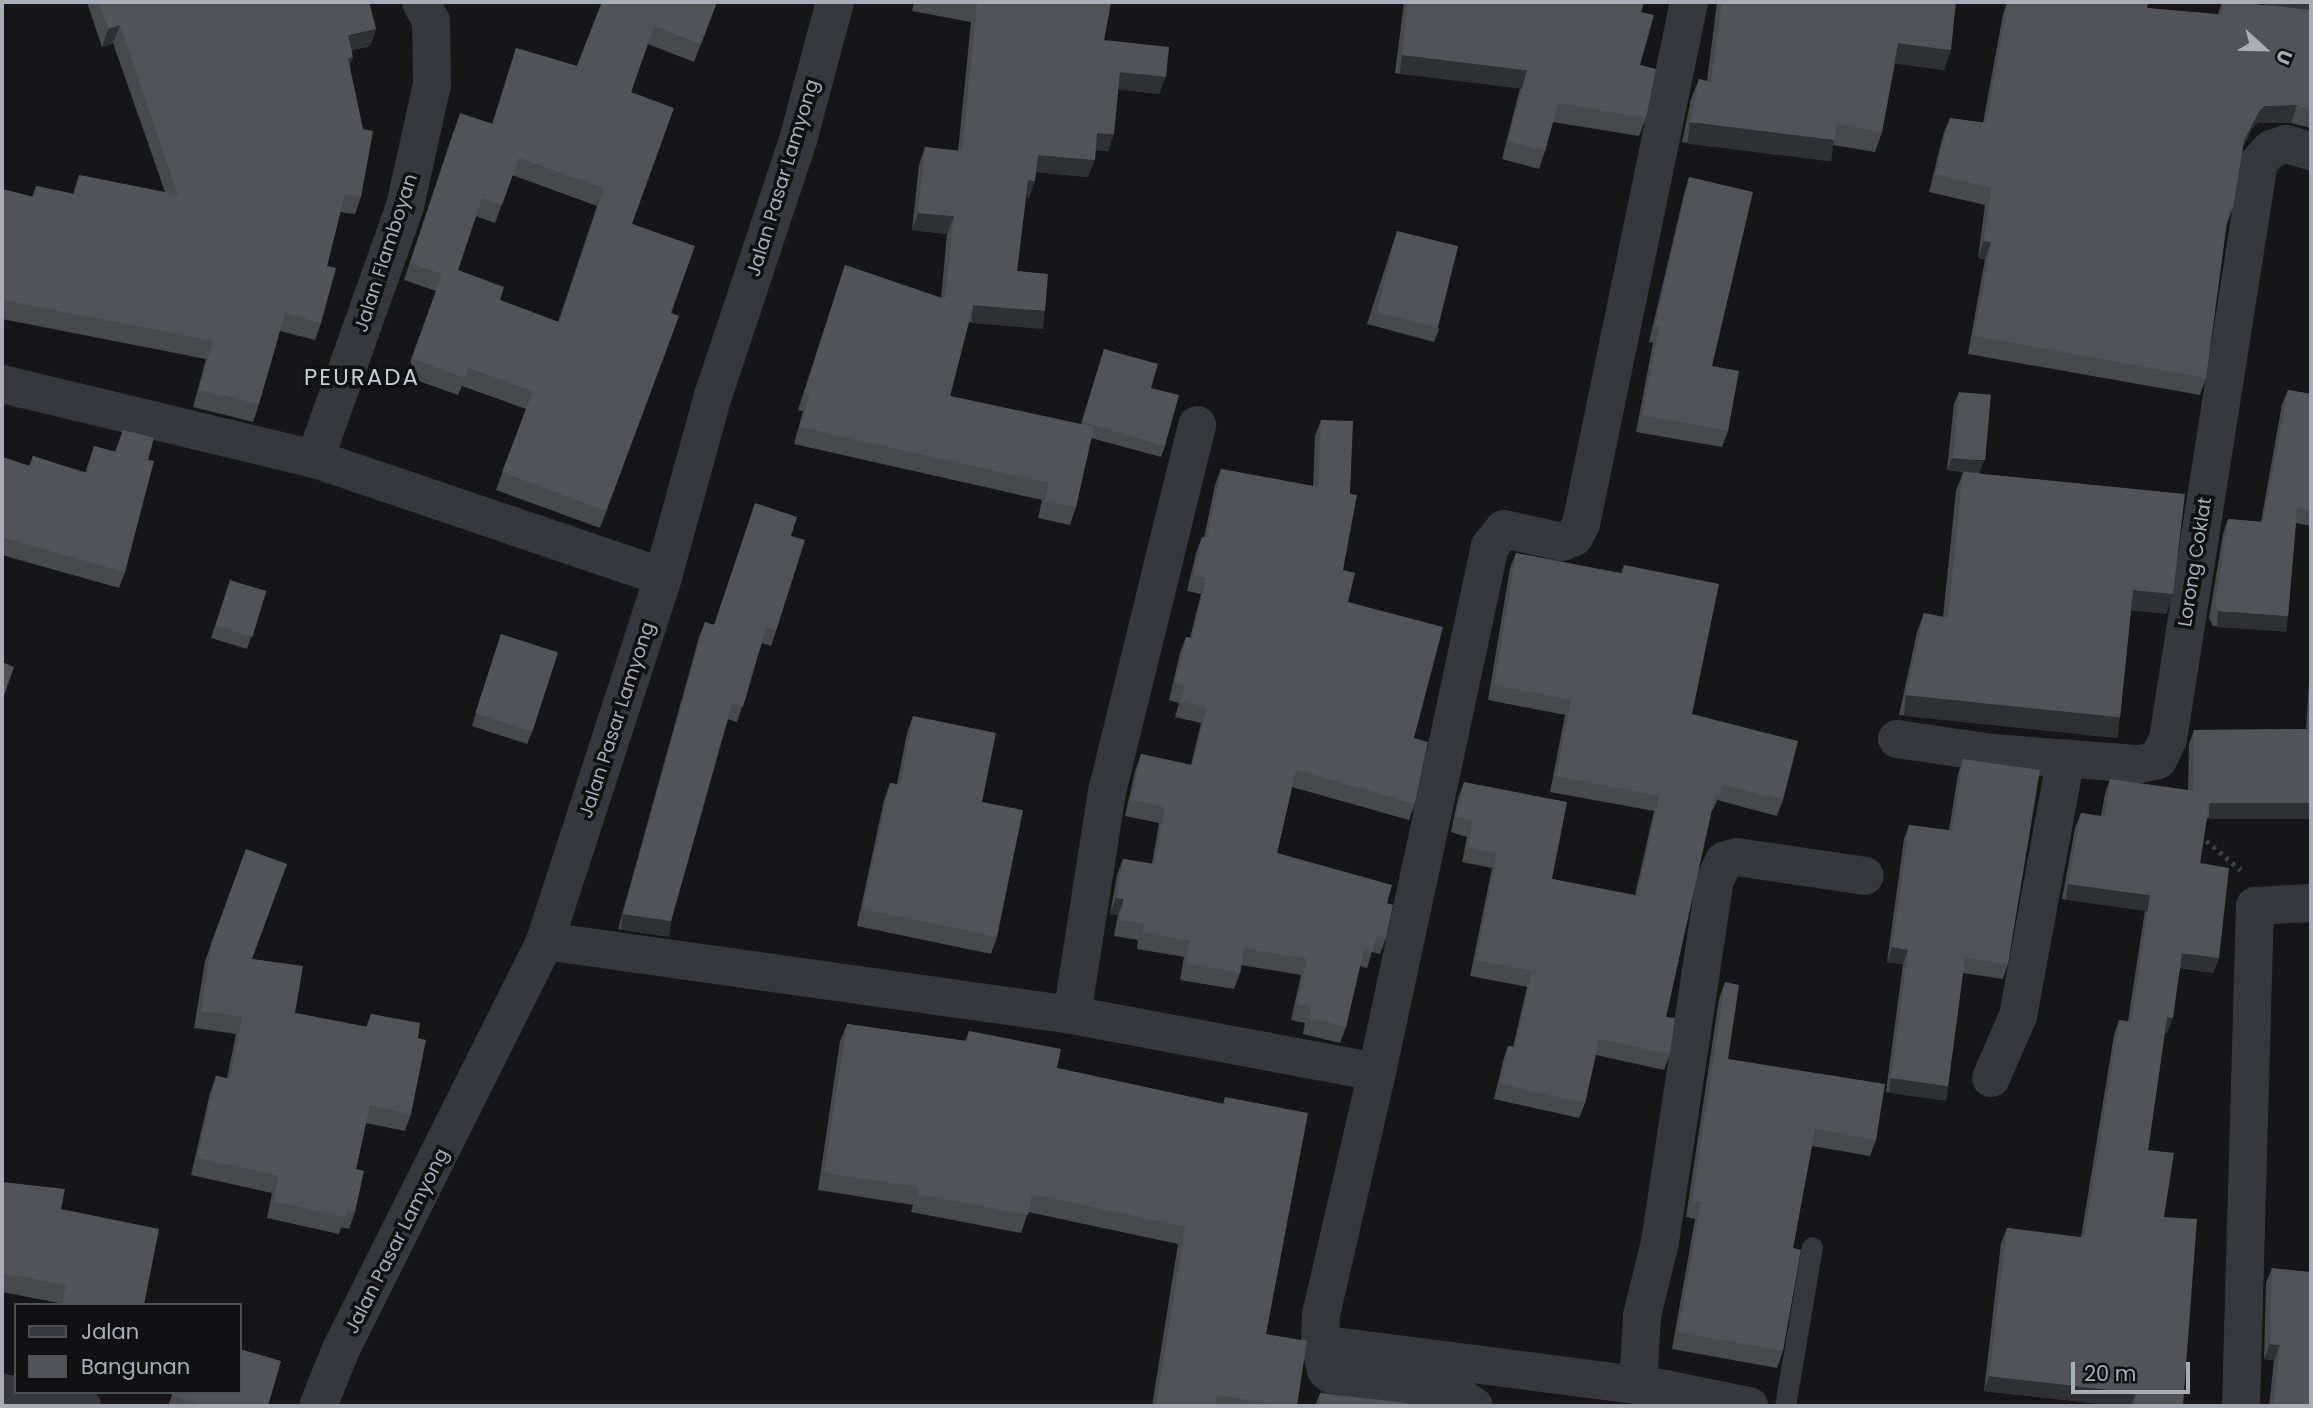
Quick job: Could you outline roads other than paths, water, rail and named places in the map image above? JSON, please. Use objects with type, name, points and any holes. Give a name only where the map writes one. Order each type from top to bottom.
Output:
[{"type":"street","name":"Jalan Flamboyan","points":[[315,459],[405,206],[432,84],[431,21],[421,2]]},
{"type":"street","name":"Jalan Pasar Lamyong","points":[[318,1406],[341,1349],[545,941],[663,577],[713,396],[798,140],[835,2]]},
{"type":"street","points":[[1474,1406],[1459,1396],[1332,1375],[1326,1370],[1320,1344],[1321,1314],[1377,1072],[1490,546],[1504,529],[1563,542],[1574,537],[1581,524],[1689,2]]},
{"type":"street","points":[[2283,2],[2311,8]]},
{"type":"street","name":"Lorong Coklat","points":[[1897,739],[2140,764],[2158,760],[2168,739],[2259,162],[2271,149],[2286,144],[2311,151]]},
{"type":"street","points":[[2,384],[315,459],[663,577]]},
{"type":"street","points":[[1072,1015],[1107,792],[1197,425]]},
{"type":"street","points":[[1991,1078],[2018,1016],[2066,758]]},
{"type":"street","points":[[1638,1386],[1642,1316],[1660,1242],[1716,880],[1724,861],[1737,857],[1865,876]]},
{"type":"street","points":[[2241,1406],[2255,906],[2311,903]]},
{"type":"street","points":[[545,941],[1072,1015],[1377,1072]]},
{"type":"street","points":[[1320,1344],[1638,1386],[1749,1406]]},
{"type":"street","points":[[2,1393],[82,1406]]},
{"type":"lane","points":[[1785,1406],[1812,1247]]},
{"type":"district","name":"PEURADA","points":[[362,377]]}]
